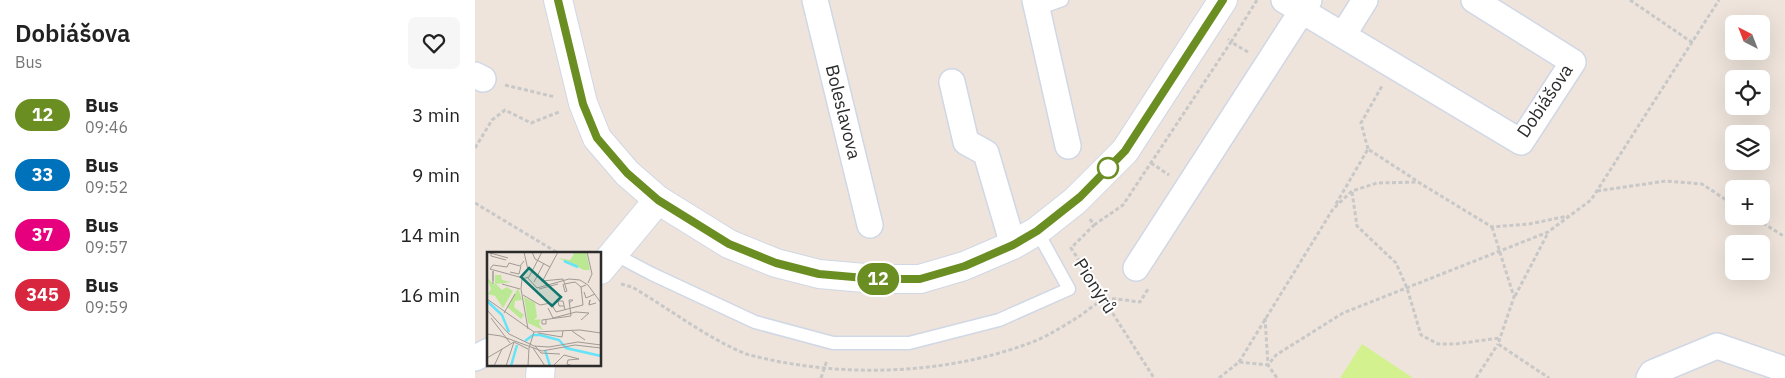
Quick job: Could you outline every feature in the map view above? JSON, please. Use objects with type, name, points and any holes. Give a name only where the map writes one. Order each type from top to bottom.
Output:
[{"type":"street","points":[[558,0],[583,104],[597,138],[627,173],[658,200],[729,244],[776,263],[819,274],[876,279],[920,279],[965,266],[1013,245],[1037,231],[1075,201],[1125,151],[1223,0]]},
{"type":"street","name":"Boleslavova","points":[[815,0],[870,225]]},
{"type":"street","points":[[1343,35],[1365,0]]},
{"type":"street","name":"Dobiášova","points":[[1298,4],[1343,35],[1521,142],[1573,62],[1474,0]]},
{"type":"street","points":[[1136,268],[1298,4]]},
{"type":"street","points":[[1036,5],[1068,146]]},
{"type":"street","points":[[952,82],[966,142],[986,153],[1013,245]]},
{"type":"street","points":[[607,262],[658,200]]},
{"type":"street","points":[[1649,378],[1652,372],[1717,346],[1785,371]]},
{"type":"street","points":[[475,358],[487,352]]},
{"type":"lane","points":[[1036,5],[1062,0]]},
{"type":"lane","points":[[607,262],[652,274],[755,322],[833,343],[909,343],[999,320],[1069,289],[1037,231]]},
{"type":"path","points":[[1231,42],[1257,0]]},
{"type":"path","points":[[1630,0],[1693,43]]},
{"type":"path","points":[[1268,365],[1276,355],[1343,313],[1548,232],[1591,200],[1719,0]]},
{"type":"path","points":[[1394,66],[1361,123],[1368,149],[1492,227],[1529,224],[1570,216]]},
{"type":"path","points":[[479,77],[583,104]]},
{"type":"path","points":[[475,148],[492,120],[505,110],[531,123],[583,104]]},
{"type":"path","points":[[1219,378],[1239,362],[1368,149]]},
{"type":"path","points":[[1597,191],[1666,181],[1702,184],[1725,198]]},
{"type":"path","points":[[1333,208],[1352,191],[1377,183],[1418,182]]},
{"type":"path","points":[[1352,191],[1357,226],[1396,262],[1407,288],[1421,335],[1438,344],[1455,344],[1500,338]]},
{"type":"path","name":"Pionýrů","points":[[1075,201],[1095,224],[1071,248],[1154,378]]},
{"type":"path","points":[[475,203],[556,252]]},
{"type":"path","points":[[1766,225],[1785,237]]},
{"type":"path","points":[[1492,227],[1501,250],[1514,297]]},
{"type":"path","points":[[1476,378],[1498,344],[1514,297],[1548,232]]},
{"type":"path","points":[[1265,317],[1268,365],[1277,378]]},
{"type":"path","points":[[1498,344],[1549,378]]},
{"type":"path","points":[[1239,362],[1268,365]]},
{"type":"green space","points":[[1362,344],[1413,378],[1340,378]]},
{"type":"bus line","name":"12","points":[[558,0],[583,104],[597,138],[627,173],[658,200],[729,244],[776,263],[819,274],[876,279],[920,279],[965,266],[1013,245],[1037,231],[1080,197],[1125,151],[1223,0]]}]
